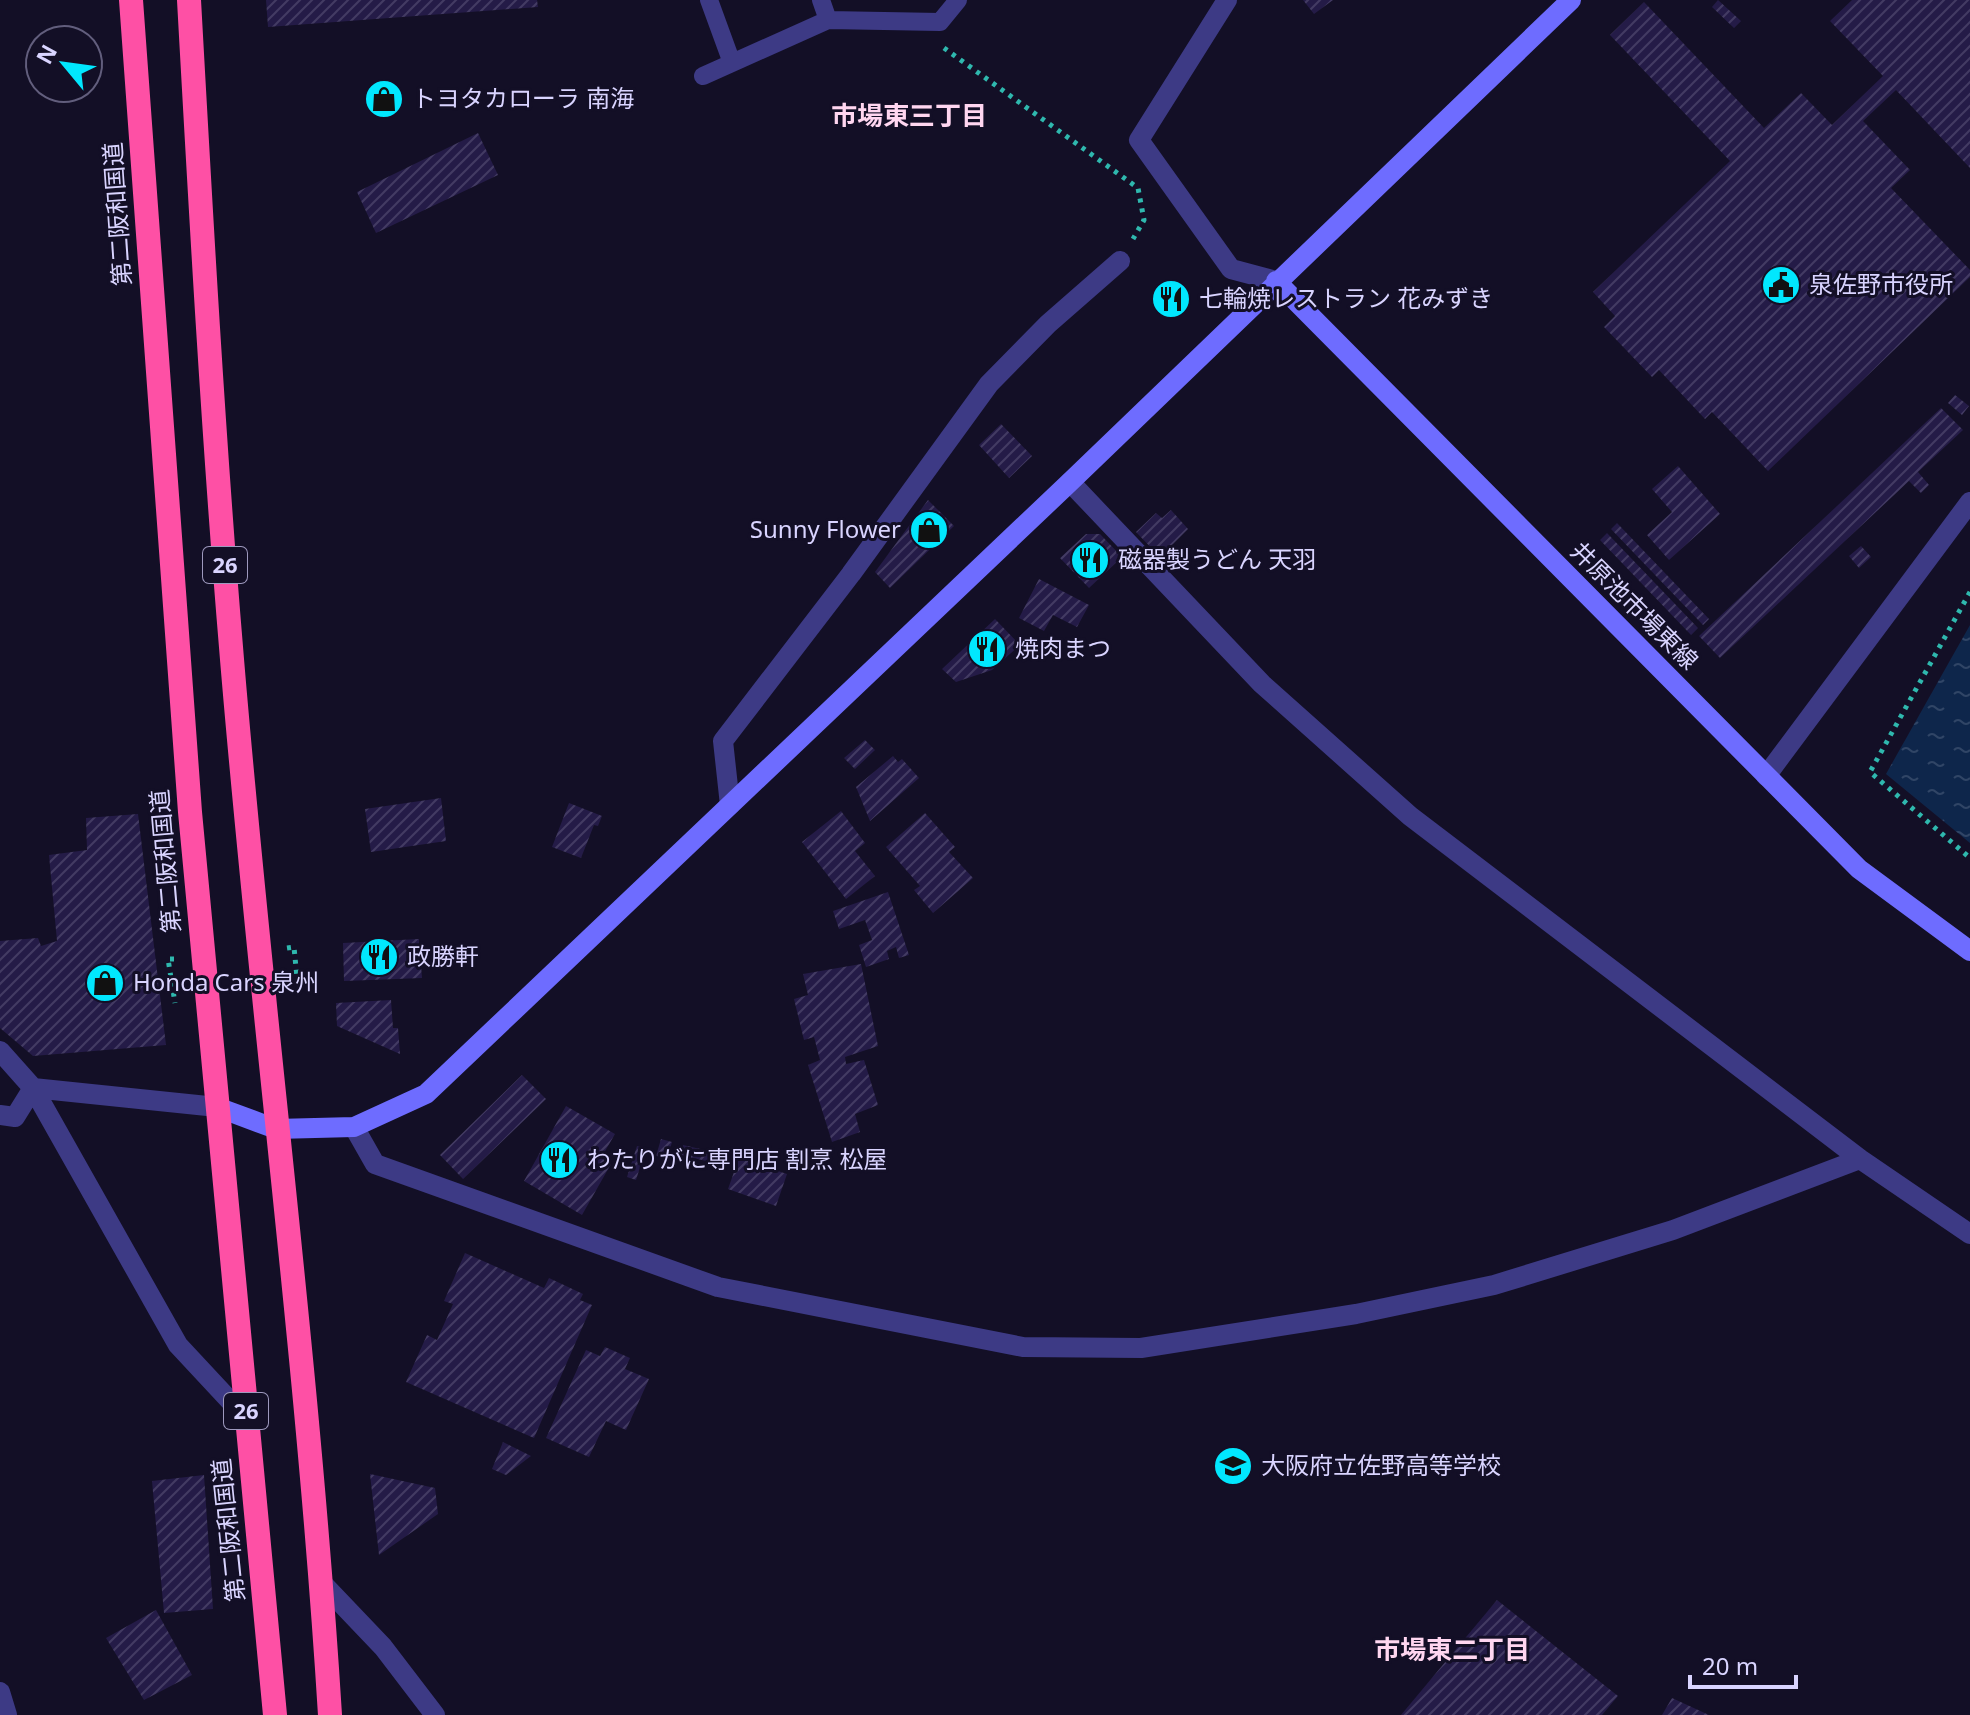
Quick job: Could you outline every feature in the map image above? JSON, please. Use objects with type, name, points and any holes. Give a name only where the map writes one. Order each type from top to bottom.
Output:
[{"type":"highway","name":"第二阪和国道","points":[[131,0],[190,812],[275,1715]]},
{"type":"highway","name":"26","points":[[189,0],[231,648],[276,1129],[289,1220],[322,1583],[330,1715]]},
{"type":"street","points":[[1227,0],[1139,140],[1231,269],[1276,281]]},
{"type":"street","points":[[33,1088],[217,1107],[276,1129],[354,1127],[426,1094],[1571,0]]},
{"type":"street","points":[[730,805],[723,741],[851,574],[989,384],[1048,324],[1120,261]]},
{"type":"street","name":"井原池市場東線","points":[[1276,281],[1859,869],[1970,951]]},
{"type":"street","points":[[1070,482],[1262,684],[1410,816],[1860,1159],[1970,1234]]},
{"type":"street","points":[[1766,776],[1970,502]]},
{"type":"street","points":[[0,1051],[33,1088],[178,1345],[246,1418]]},
{"type":"street","points":[[0,1115],[15,1117],[33,1088]]},
{"type":"street","points":[[354,1127],[375,1164],[718,1287],[1023,1347],[1141,1348],[1356,1314],[1494,1285],[1673,1230],[1860,1159]]},
{"type":"street","points":[[322,1583],[383,1647],[435,1715]]},
{"type":"street","points":[[0,1692],[7,1715]]},
{"type":"lane","points":[[709,0],[732,63]]},
{"type":"lane","points":[[821,0],[828,20]]},
{"type":"lane","points":[[703,76],[828,20],[940,22],[958,0]]},
{"type":"path","points":[[933,22],[937,43],[1138,188],[1144,220],[1120,261]]},
{"type":"path","points":[[1970,592],[1870,772],[1970,858]]},
{"type":"water","points":[[1970,625],[1970,843],[1886,774]]},
{"type":"building","points":[[266,0],[537,0],[538,7],[268,27]]},
{"type":"building","points":[[1303,0],[1333,0],[1314,14]]},
{"type":"building","points":[[1718,0],[1741,21],[1734,28],[1712,7]]},
{"type":"building","name":"泉佐野市役所","points":[[1852,0],[1970,0],[1970,168],[1896,90],[1863,121],[1910,170],[1891,188],[1970,270],[1970,277],[1768,471],[1712,412],[1705,419],[1659,370],[1652,377],[1604,327],[1615,316],[1593,292],[1730,161],[1610,35],[1644,2],[1764,128],[1801,93],[1832,125],[1883,76],[1830,21]]},
{"type":"building","points":[[478,133],[498,175],[376,233],[357,192]]},
{"type":"building","points":[[1955,395],[1969,406],[1962,415],[1948,403]]},
{"type":"building","points":[[1941,408],[1963,430],[1918,472],[1929,485],[1921,493],[1909,481],[1720,658],[1699,636]]},
{"type":"building","points":[[1001,424],[1032,456],[1009,478],[979,445]]},
{"type":"building","points":[[1678,466],[1720,514],[1669,560],[1647,535],[1672,512],[1652,489]]},
{"type":"building","points":[[928,500],[954,526],[890,588],[875,572]]},
{"type":"building","points":[[1171,510],[1188,529],[1160,557],[1136,532],[1156,513],[1162,518]]},
{"type":"building","points":[[1617,523],[1709,619],[1703,625],[1611,529]]},
{"type":"building","points":[[1607,533],[1698,628],[1691,635],[1600,540]]},
{"type":"building","points":[[1086,534],[1100,534],[1122,557],[1089,588],[1060,558]]},
{"type":"building","points":[[1861,546],[1871,557],[1859,568],[1849,556]]},
{"type":"building","points":[[1039,579],[1089,605],[1077,627],[1053,615],[1044,631],[1019,618]]},
{"type":"building","points":[[995,619],[1020,645],[992,670],[956,682],[942,669]]},
{"type":"building","points":[[865,740],[875,750],[855,769],[844,758]]},
{"type":"building","points":[[893,756],[898,762],[902,759],[919,778],[870,821],[856,787]]},
{"type":"building","points":[[441,798],[446,841],[371,852],[365,809]]},
{"type":"building","points":[[569,803],[602,816],[598,826],[594,825],[581,858],[552,847]]},
{"type":"building","points":[[841,811],[865,843],[855,851],[875,876],[846,899],[802,842]]},
{"type":"building","points":[[925,813],[955,847],[949,852],[973,878],[933,913],[914,890],[920,886],[886,847]]},
{"type":"building","points":[[138,814],[166,1045],[33,1056],[0,1028],[0,941],[38,938],[41,946],[57,941],[49,855],[87,850],[86,818]]},
{"type":"building","points":[[888,892],[909,955],[899,958],[896,947],[887,951],[889,959],[866,967],[859,945],[872,940],[865,920],[839,929],[833,911]]},
{"type":"building","points":[[419,939],[419,953],[429,952],[429,965],[421,965],[422,978],[344,981],[343,943]]},
{"type":"building","points":[[861,964],[878,1046],[845,1057],[846,1064],[864,1060],[878,1105],[855,1114],[860,1132],[832,1142],[808,1065],[820,1060],[814,1037],[804,1040],[794,999],[808,995],[803,974]]},
{"type":"building","points":[[391,1000],[393,1028],[398,1028],[400,1054],[337,1026],[336,1003]]},
{"type":"building","points":[[522,1075],[546,1099],[463,1179],[440,1155]]},
{"type":"building","points":[[566,1106],[615,1134],[601,1158],[611,1164],[582,1215],[524,1181]]},
{"type":"building","points":[[661,1139],[672,1142],[667,1159],[656,1156]]},
{"type":"building","points":[[683,1145],[717,1153],[715,1163],[680,1155]]},
{"type":"building","points":[[637,1146],[646,1148],[636,1180],[627,1177]]},
{"type":"building","points":[[739,1158],[787,1174],[776,1206],[728,1189]]},
{"type":"building","points":[[465,1253],[544,1288],[549,1278],[583,1294],[580,1300],[592,1305],[534,1438],[406,1382],[427,1335],[437,1340],[453,1304],[444,1301]]},
{"type":"building","points":[[605,1347],[630,1358],[625,1369],[649,1379],[626,1430],[606,1421],[589,1457],[546,1438],[586,1350],[600,1356]]},
{"type":"building","points":[[503,1442],[531,1456],[506,1475],[492,1469]]},
{"type":"building","points":[[370,1474],[435,1488],[438,1514],[379,1555]]},
{"type":"building","points":[[204,1475],[213,1609],[164,1613],[152,1481]]},
{"type":"building","points":[[1497,1600],[1618,1696],[1602,1715],[1401,1715]]},
{"type":"building","points":[[156,1610],[192,1675],[144,1700],[106,1638]]},
{"type":"building","points":[[1672,1698],[1709,1715],[1662,1715]]},
{"type":"place","name":"トヨタカローラ 南海","points":[[384,99]]},
{"type":"place","name":"泉佐野市役所","points":[[1781,285]]},
{"type":"place","name":"七輪焼レストラン 花みずき","points":[[1171,299]]},
{"type":"place","name":"Sunny Flower","points":[[929,530]]},
{"type":"place","name":"磁器製うどん 天羽","points":[[1090,560]]},
{"type":"place","name":"焼肉まつ","points":[[987,649]]},
{"type":"place","name":"政勝軒","points":[[379,957]]},
{"type":"place","name":"Honda Cars 泉州","points":[[105,983]]},
{"type":"place","name":"わたりがに専門店 割烹 松屋","points":[[559,1160]]},
{"type":"place","name":"大阪府立佐野高等学校","points":[[1233,1466]]},
{"type":"district","name":"市場東三丁目","points":[[909,116]]},
{"type":"district","name":"市場東二丁目","points":[[1452,1650]]}]
